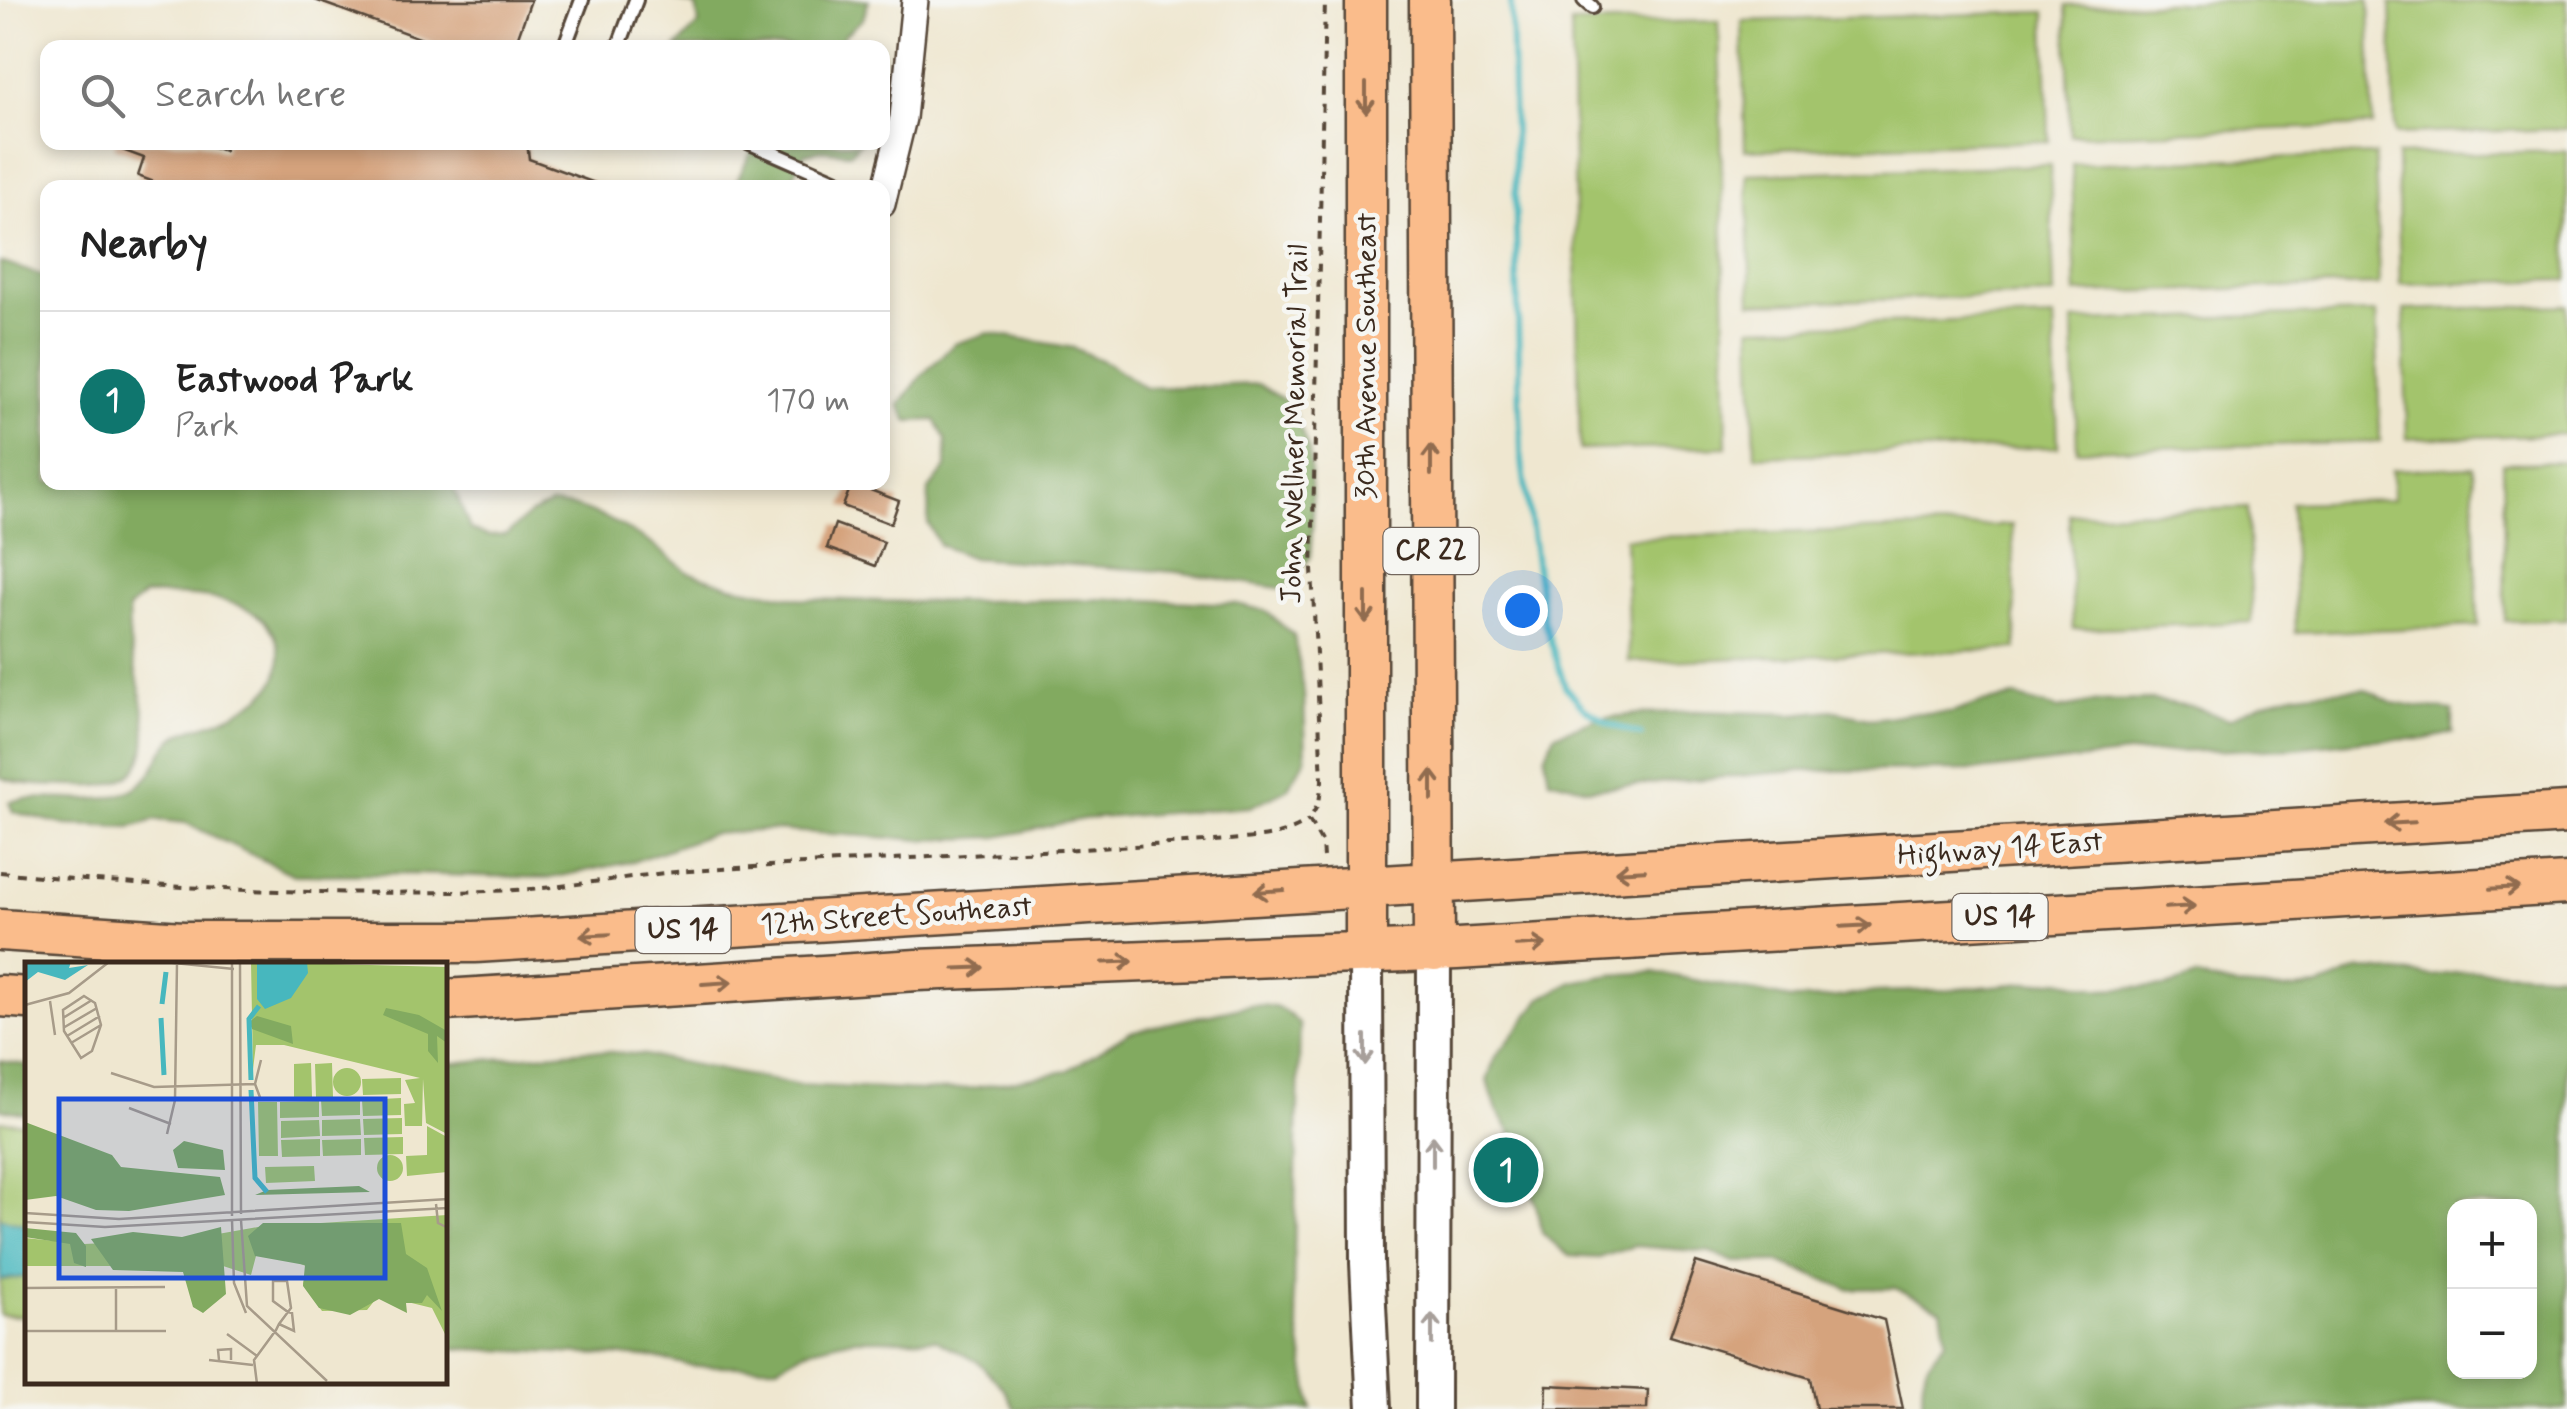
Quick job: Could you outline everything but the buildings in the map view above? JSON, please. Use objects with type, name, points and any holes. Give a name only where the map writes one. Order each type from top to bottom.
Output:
[{"type":"main road","name":"30th Avenue Southeast","points":[[1366,0],[1366,953]]},
{"type":"main road","name":"CR 22","points":[[1430,0],[1434,950]]},
{"type":"main road","name":"Highway 14 East","points":[[1432,882],[2567,813]]},
{"type":"main road","name":"12th Street Southeast","points":[[0,930],[183,942],[475,942],[1432,882]]},
{"type":"main road","name":"US 14","points":[[1434,950],[2567,884]]},
{"type":"main road","name":"12th Street Southeast","points":[[448,1000],[917,970],[1434,950]]},
{"type":"main road","points":[[0,996],[25,998]]},
{"type":"street","points":[[888,180],[904,118],[915,0]]},
{"type":"street","points":[[1433,1409],[1434,950]]},
{"type":"street","points":[[1366,953],[1367,1263],[1374,1409]]},
{"type":"lane","points":[[567,40],[582,0]]},
{"type":"lane","points":[[621,40],[636,0]]},
{"type":"lane","points":[[766,150],[835,180]]},
{"type":"path","name":"John Wellner Memorial Trail","points":[[1309,820],[1319,803],[1322,781],[1312,569],[1326,0]]},
{"type":"path","points":[[0,872],[188,887],[438,892],[595,884],[683,872],[1204,842],[1273,834],[1297,828],[1309,820],[1322,842]]},
{"type":"green space","points":[[675,0],[869,0],[863,19],[843,40],[684,40],[699,24],[696,6]]},
{"type":"green space","points":[[2369,0],[2373,126],[2070,135],[2066,6]]},
{"type":"green space","points":[[2567,0],[2567,129],[2395,134],[2391,4]]},
{"type":"green space","points":[[2045,12],[2049,141],[1745,150],[1742,21]]},
{"type":"green space","points":[[1719,21],[1727,447],[1580,450],[1571,24]]},
{"type":"green space","points":[[752,150],[821,150],[804,154],[791,180],[737,180]]},
{"type":"green space","points":[[2567,151],[2567,280],[2400,284],[2397,155]]},
{"type":"green space","points":[[2375,155],[2379,285],[2076,293],[2072,164]]},
{"type":"green space","points":[[2050,165],[2054,295],[1751,303],[1747,174]]},
{"type":"green space","points":[[0,262],[40,275],[40,490],[455,490],[470,529],[488,536],[506,535],[530,514],[552,504],[576,507],[606,518],[649,542],[688,572],[732,586],[803,599],[1122,599],[1237,604],[1266,611],[1294,636],[1304,693],[1306,759],[1287,789],[1250,807],[1083,819],[998,837],[924,840],[772,830],[711,834],[635,861],[551,878],[294,875],[186,823],[156,820],[131,827],[66,825],[13,812],[9,802],[24,799],[100,799],[129,791],[147,778],[177,736],[226,717],[271,687],[280,655],[273,632],[261,618],[225,601],[144,595],[128,609],[146,740],[142,759],[131,774],[112,784],[83,786],[31,784],[0,777]]},
{"type":"green space","points":[[2567,305],[2567,434],[2407,439],[2404,310]]},
{"type":"green space","points":[[2376,313],[2380,442],[2077,450],[2073,321]]},
{"type":"green space","points":[[2054,318],[2058,447],[1755,456],[1751,327]]},
{"type":"green space","points":[[989,333],[1074,348],[1110,364],[1145,388],[1258,384],[1291,404],[1309,451],[1313,515],[1310,558],[1284,589],[1177,572],[972,558],[939,545],[928,523],[929,490],[946,468],[946,440],[935,420],[908,421],[899,405],[922,375],[954,344]]},
{"type":"green space","points":[[2567,462],[2567,620],[2505,621],[2503,463]]},
{"type":"green space","points":[[2473,467],[2478,626],[2296,633],[2291,503],[2393,500],[2392,470]]},
{"type":"green space","points":[[2248,508],[2252,622],[2073,629],[2069,514]]},
{"type":"green space","points":[[2012,525],[2017,649],[1629,662],[1625,538]]},
{"type":"green space","points":[[2365,689],[2393,703],[2453,711],[2453,733],[2426,739],[2294,748],[2136,753],[1989,770],[1795,771],[1588,789],[1549,779],[1545,756],[1555,734],[1596,719],[1639,714],[1794,714],[1831,710],[1874,719],[1911,713],[1951,713],[2015,697],[2058,709],[2099,701],[2152,700],[2190,706],[2229,719],[2294,694]]},
{"type":"green space","points":[[2360,969],[2432,976],[2477,970],[2567,974],[2567,1409],[1923,1409],[1925,1372],[1946,1340],[1941,1309],[1895,1288],[1848,1289],[1778,1262],[1734,1262],[1711,1252],[1634,1246],[1599,1258],[1569,1256],[1542,1233],[1512,1134],[1497,1110],[1487,1081],[1495,1058],[1542,998],[1573,982],[1611,975],[1654,972],[1791,999],[2060,980],[2101,989],[2166,987],[2197,977],[2237,987],[2319,987]]},
{"type":"green space","points":[[1250,1005],[1278,1008],[1300,1025],[1293,1294],[1312,1409],[1015,1409],[1004,1389],[978,1362],[935,1339],[853,1339],[807,1350],[778,1366],[694,1366],[652,1357],[448,1348],[448,1064],[588,1050],[645,1055],[796,1085],[924,1091],[972,1088],[1067,1071],[1129,1032]]},
{"type":"green space","points":[[0,1061],[25,1065],[25,1114],[0,1109]]},
{"type":"green space","points":[[0,1121],[25,1123],[25,1316],[0,1315]]},
{"type":"water","points":[[0,1218],[25,1224],[25,1277],[0,1280]]},
{"type":"waterway","points":[[1511,0],[1521,454],[1544,622],[1565,686],[1583,707],[1609,724],[1641,735]]},
{"type":"place","name":"Eastwood Park","points":[[1506,1170]]}]
